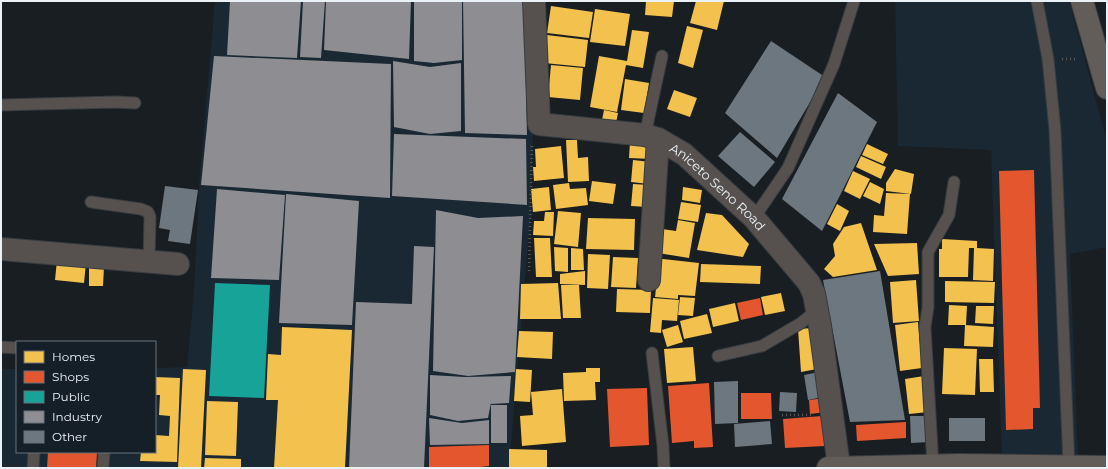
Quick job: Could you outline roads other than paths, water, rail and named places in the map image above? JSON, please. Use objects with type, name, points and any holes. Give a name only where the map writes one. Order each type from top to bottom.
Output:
[{"type":"main road","points":[[1082,1],[1107,88]]},
{"type":"main road","points":[[843,468],[932,466],[1107,467]]},
{"type":"street","name":"Aniceto Seno Road","points":[[534,1],[539,124],[651,137],[684,154],[754,218],[809,283],[814,294],[817,310],[832,415],[843,468]]},
{"type":"street","points":[[649,280],[651,137]]},
{"type":"street","points":[[1,249],[178,264]]},
{"type":"lane","points":[[754,218],[788,168],[834,64],[854,1]]},
{"type":"lane","points":[[1037,1],[1048,59],[1054,130],[1069,466]]},
{"type":"lane","points":[[651,137],[662,56]]},
{"type":"lane","points":[[1,105],[116,102],[135,103]]},
{"type":"lane","points":[[932,466],[925,327],[928,307],[928,252],[949,215],[954,182]]},
{"type":"lane","points":[[90,202],[141,209],[148,212],[150,217],[149,261]]},
{"type":"lane","points":[[718,356],[762,346],[800,323],[817,310]]},
{"type":"lane","points":[[1,347],[16,348]]},
{"type":"lane","points":[[652,353],[663,446],[664,468]]},
{"type":"lane","points":[[33,468],[34,453]]},
{"type":"lane","points":[[103,468],[104,453]]}]
